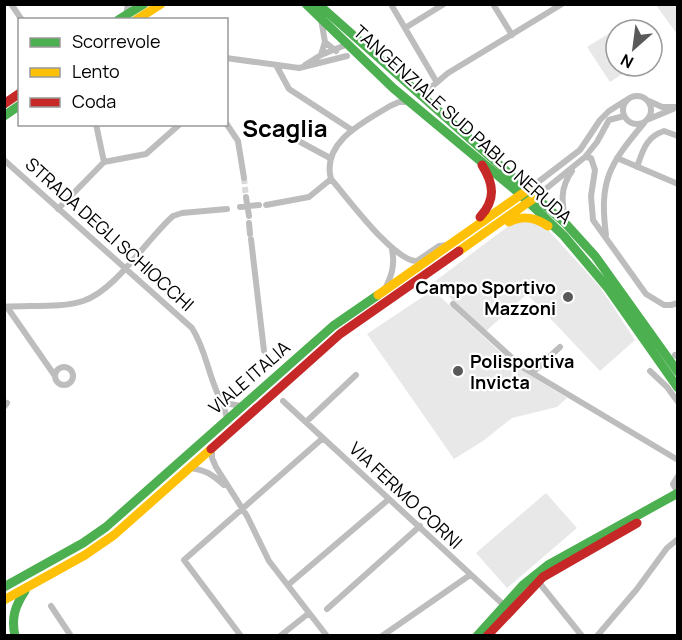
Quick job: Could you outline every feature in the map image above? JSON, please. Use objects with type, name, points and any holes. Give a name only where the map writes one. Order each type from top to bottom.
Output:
[{"type":"main road","points":[[122,18],[144,4]]},
{"type":"main road","points":[[139,18],[161,4]]},
{"type":"main road","name":"TANGENZIALE SUD PABLO NERUDA","points":[[306,4],[393,88],[476,156],[525,192]]},
{"type":"main road","name":"TANGENZIALE SUD PABLO NERUDA","points":[[318,4],[419,92],[525,192],[566,224],[594,256],[678,372]]},
{"type":"main road","points":[[326,4],[344,20],[348,26],[347,31]]},
{"type":"main road","points":[[348,44],[356,45],[388,71],[403,79]]},
{"type":"main road","points":[[4,104],[18,94]]},
{"type":"main road","points":[[4,116],[18,106]]},
{"type":"main road","points":[[464,234],[467,227],[487,210],[492,198],[490,177],[476,156]]},
{"type":"main road","name":"VIALE ITALIA","points":[[4,587],[83,543],[106,527],[333,326],[525,192]]},
{"type":"main road","points":[[455,254],[533,199]]},
{"type":"main road","name":"TANGENZIALE SUD PABLO NERUDA","points":[[533,199],[607,287],[678,388]]},
{"type":"main road","points":[[455,254],[479,242],[517,217],[536,219],[564,236]]},
{"type":"main road","name":"VIALE ITALIA","points":[[4,600],[85,555],[114,534],[340,334],[455,254]]},
{"type":"main road","points":[[477,636],[548,565],[678,493]]},
{"type":"main road","points":[[536,578],[678,500]]},
{"type":"main road","points":[[4,580],[23,578]]},
{"type":"main road","points":[[14,636],[11,618],[13,610],[27,588]]},
{"type":"main road","points":[[486,636],[507,608]]},
{"type":"main road","points":[[4,621],[14,636]]},
{"type":"street","points":[[11,4],[21,18]]},
{"type":"street","points":[[122,18],[128,4]]},
{"type":"street","points":[[405,28],[444,4]]},
{"type":"street","points":[[492,4],[512,35]]},
{"type":"street","points":[[419,92],[428,90],[436,81],[562,4]]},
{"type":"street","points":[[392,6],[436,81]]},
{"type":"street","points":[[321,18],[325,42],[321,55]]},
{"type":"street","points":[[325,42],[334,50],[347,56],[363,59]]},
{"type":"street","points":[[299,68],[321,55],[348,44]]},
{"type":"street","points":[[228,58],[299,68],[347,56]]},
{"type":"street","points":[[276,65],[289,89],[352,130]]},
{"type":"street","points":[[390,106],[393,101],[393,88]]},
{"type":"street","points":[[525,192],[569,160],[586,143],[600,120],[609,111],[628,99],[636,96],[645,98],[655,105],[678,107]]},
{"type":"street","points":[[606,236],[605,184],[616,158],[646,121],[651,108],[645,98]]},
{"type":"street","points":[[628,99],[623,106],[624,116],[631,123],[629,141]]},
{"type":"street","points":[[416,105],[399,102],[352,130],[339,141],[330,158],[329,171],[332,179],[392,249],[407,260],[417,261],[439,246],[448,245]]},
{"type":"street","points":[[631,123],[646,121],[678,107]]},
{"type":"street","points":[[533,199],[585,157],[597,142],[609,120],[624,116]]},
{"type":"street","points":[[96,126],[104,162]]},
{"type":"street","points":[[58,209],[104,162],[146,154],[178,126]]},
{"type":"street","points":[[228,126],[238,141],[244,178]]},
{"type":"street","points":[[280,131],[330,158]]},
{"type":"street","points":[[637,167],[647,142],[655,134],[664,131],[678,136]]},
{"type":"street","points":[[585,157],[591,158],[594,170],[591,196],[593,220],[646,294],[664,305],[678,303]]},
{"type":"street","points":[[616,158],[678,184]]},
{"type":"street","name":"STRADA DEGLI SCHIOCCHI","points":[[4,160],[192,328],[201,344],[227,419]]},
{"type":"street","points":[[566,224],[561,195],[565,182],[575,166]]},
{"type":"street","points":[[266,205],[309,197],[332,179]]},
{"type":"street","points":[[246,197],[244,207],[249,220],[264,351]]},
{"type":"street","points":[[244,207],[258,206]]},
{"type":"street","points":[[6,307],[81,302],[106,286],[173,216],[182,213],[227,209]]},
{"type":"street","points":[[384,289],[392,276],[394,267],[392,249]]},
{"type":"street","points":[[453,304],[517,363],[678,460]]},
{"type":"street","points":[[6,307],[55,376]]},
{"type":"street","points":[[532,373],[560,347]]},
{"type":"street","points":[[650,371],[678,402]]},
{"type":"street","points":[[306,422],[356,375]]},
{"type":"street","points":[[221,398],[230,404],[241,406]]},
{"type":"street","name":"VIA FERMO CORNI","points":[[283,401],[507,608]]},
{"type":"street","points":[[241,636],[184,561],[323,438]]},
{"type":"street","points":[[212,447],[212,458],[243,510],[261,547],[327,636]]},
{"type":"street","points":[[188,468],[211,473],[229,490]]},
{"type":"street","points":[[678,476],[673,484],[678,493]]},
{"type":"street","points":[[288,585],[389,499]]},
{"type":"street","points":[[327,609],[420,526]]},
{"type":"street","points":[[597,636],[637,589],[667,548],[678,539]]},
{"type":"street","points":[[381,636],[470,575]]},
{"type":"street","points":[[536,578],[582,636]]},
{"type":"street","points":[[51,606],[72,636]]},
{"type":"street","points":[[280,636],[309,613]]},
{"type":"shaded area","points":[[656,5],[677,5],[677,34],[674,30]]},
{"type":"shaded area","points":[[604,36],[604,73],[587,47]]},
{"type":"shaded area","name":"Campo Sportivo Mazzoni","points":[[531,220],[544,226],[600,287],[635,340],[600,371],[527,294],[485,332],[434,282],[507,227],[514,223]]},
{"type":"shaded area","name":"Polisportiva Invicta","points":[[433,290],[515,366],[567,398],[557,407],[512,418],[483,441],[454,459],[367,334]]},
{"type":"shaded area","points":[[546,493],[577,528],[507,588],[476,553]]},
{"type":"tunnel","points":[[244,178],[246,197]]},
{"type":"traffic: fast","points":[[121,18],[144,4]]},
{"type":"traffic: fast","points":[[306,4],[393,88],[520,194],[564,236],[607,287],[678,388]]},
{"type":"traffic: fast","points":[[318,4],[566,224],[595,256],[678,372]]},
{"type":"traffic: fast","points":[[4,116],[18,106]]},
{"type":"traffic: fast","points":[[4,587],[83,543],[106,527],[333,326],[378,295]]},
{"type":"traffic: fast","points":[[477,636],[523,585],[548,565],[678,493]]},
{"type":"traffic: fast","points":[[15,636],[13,623],[15,612],[25,591]]},
{"type":"traffic: slow","points":[[139,18],[161,4]]},
{"type":"traffic: slow","points":[[378,295],[529,189]]},
{"type":"traffic: slow","points":[[459,251],[537,196]]},
{"type":"traffic: slow","points":[[509,222],[519,218],[529,218],[548,226]]},
{"type":"traffic: slow","points":[[4,600],[85,555],[114,535],[211,449]]},
{"type":"traffic: jam","points":[[4,104],[18,94]]},
{"type":"traffic: jam","points":[[480,217],[489,204],[492,192],[482,165]]},
{"type":"traffic: jam","points":[[211,449],[340,334],[459,251]]},
{"type":"traffic: jam","points":[[487,636],[543,577],[637,523]]},
{"type":"place","name":"Campo Sportivo Mazzoni","points":[[568,297]]},
{"type":"place","name":"Polisportiva Invicta","points":[[458,371]]},
{"type":"district","name":"Scaglia","points":[[285,127]]}]
